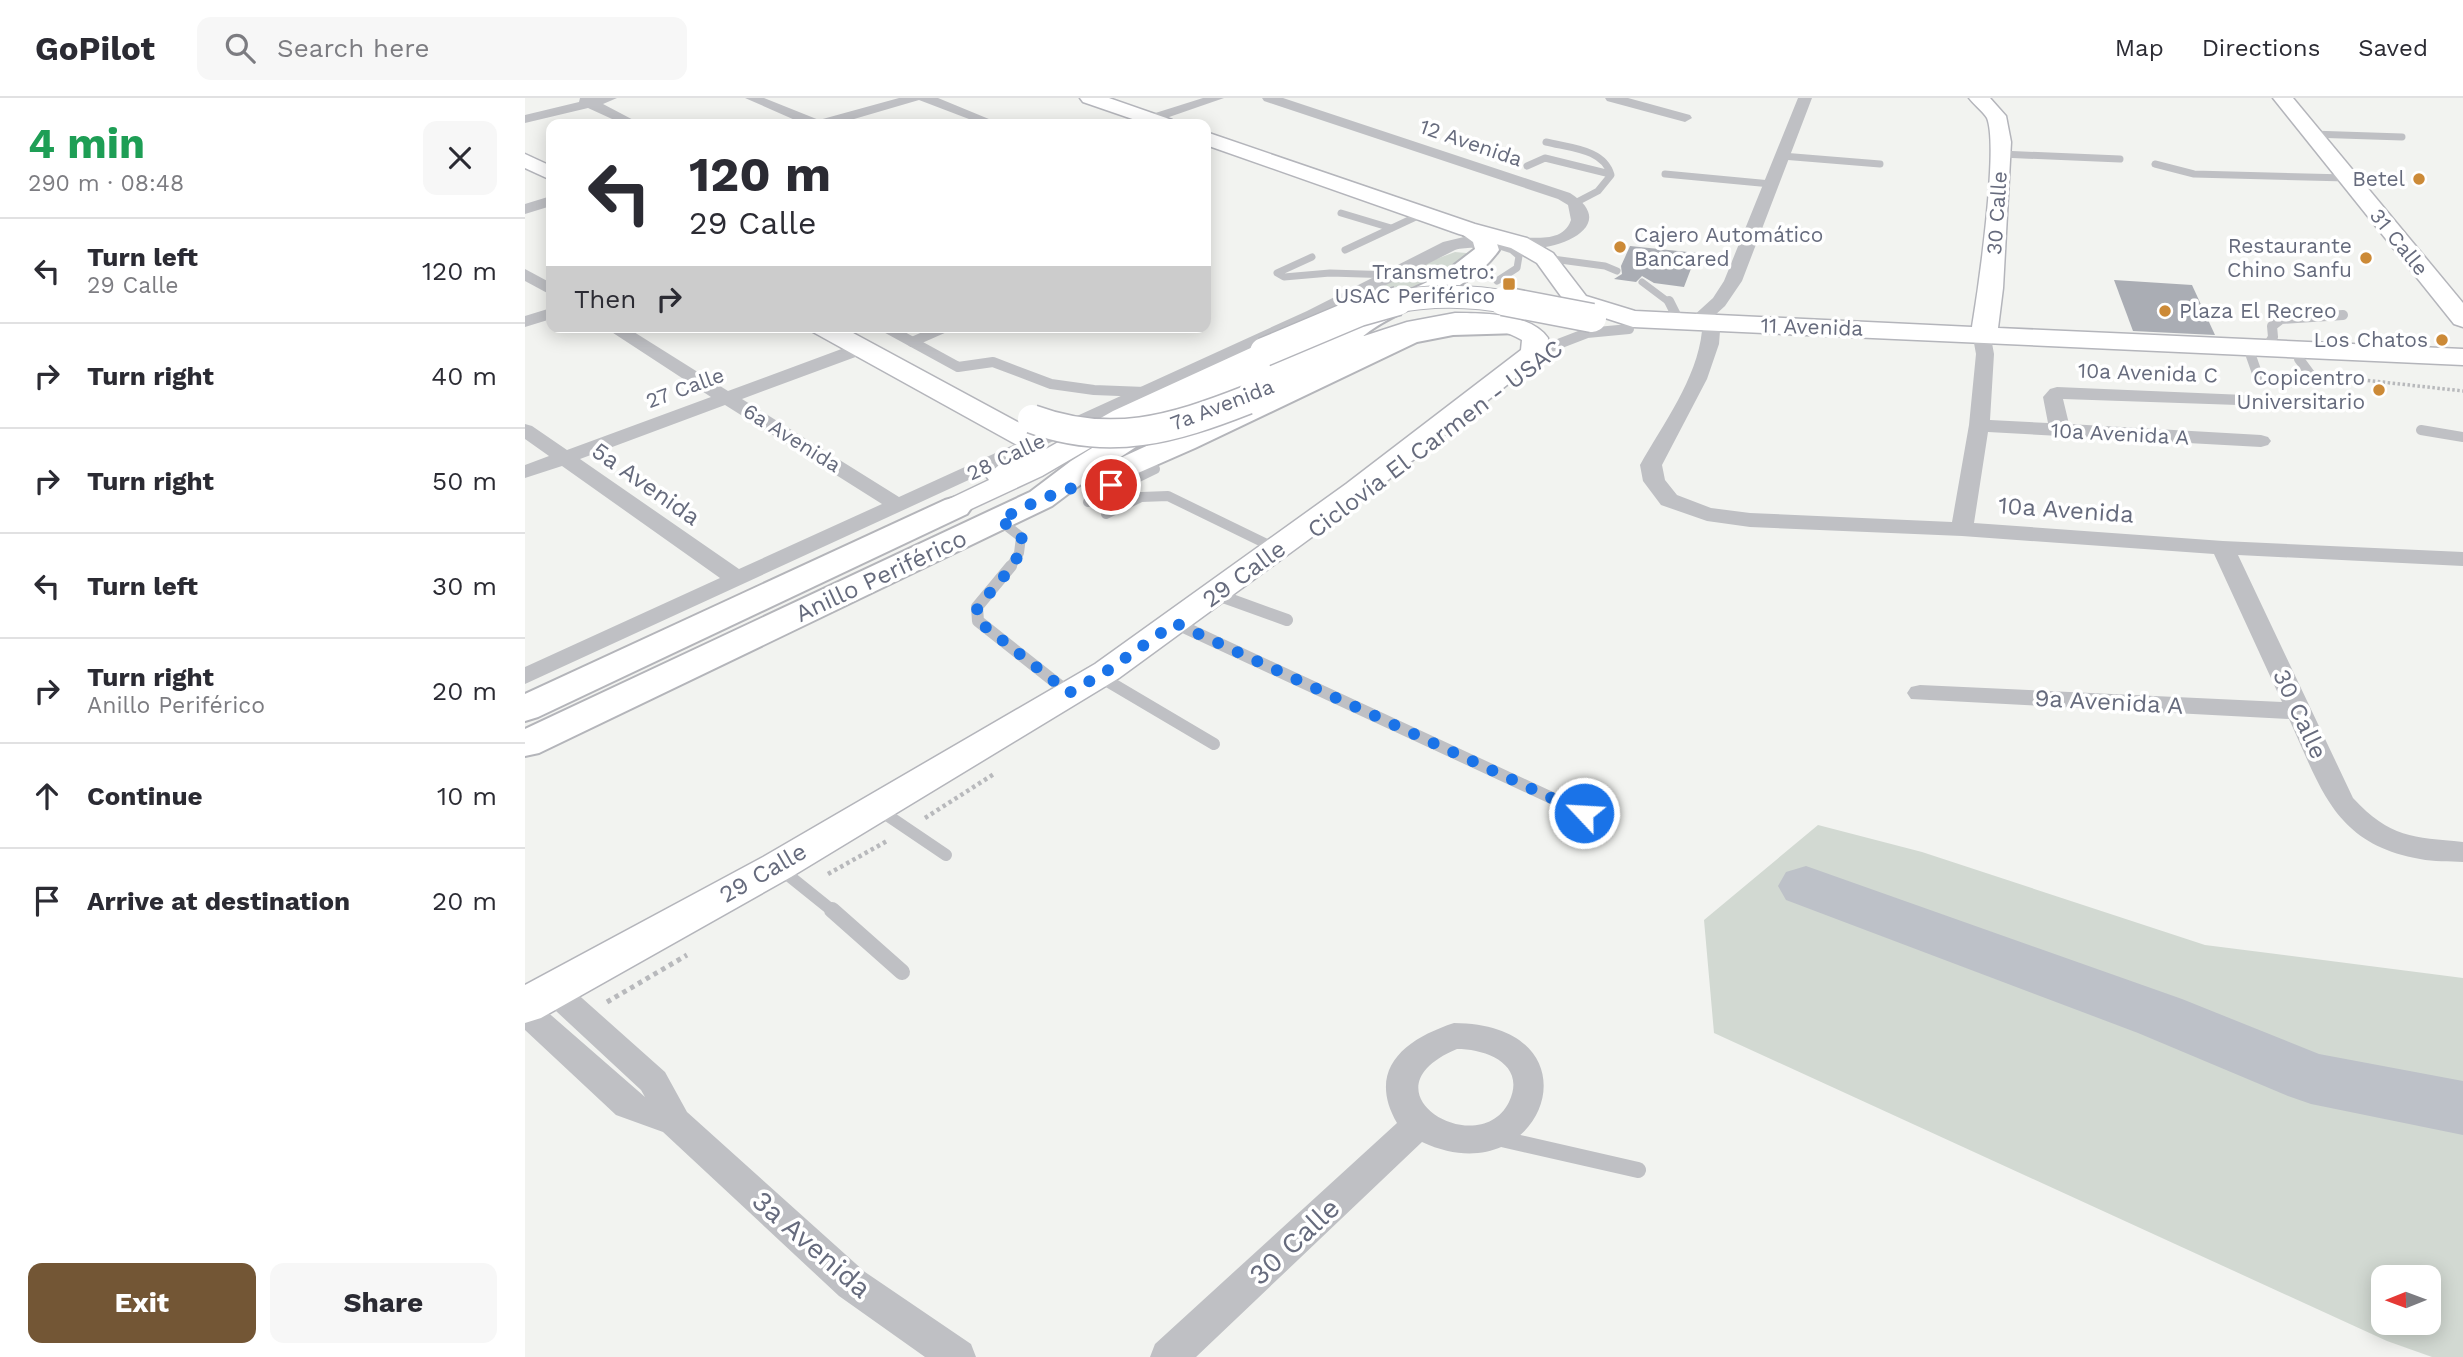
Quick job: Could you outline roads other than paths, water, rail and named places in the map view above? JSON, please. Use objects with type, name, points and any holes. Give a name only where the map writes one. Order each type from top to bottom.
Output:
[{"type":"main road","name":"Anillo Periférico","points":[[525,744],[1041,499],[1082,468],[1164,416],[1345,343],[1362,323],[1467,270],[1485,254],[1477,236]]},
{"type":"main road","points":[[1345,343],[1368,329],[1404,315],[1440,310],[1515,315],[1557,324]]},
{"type":"main road","points":[[1041,499],[1101,490],[1184,442],[1409,336],[1453,327],[1511,327]]},
{"type":"main road","name":"Anillo Periférico","points":[[525,709],[956,507]]},
{"type":"street","points":[[525,120],[584,101],[610,98]]},
{"type":"street","points":[[752,98],[804,119]]},
{"type":"street","points":[[840,119],[914,98]]},
{"type":"street","points":[[925,98],[981,119]]},
{"type":"street","points":[[1090,98],[1141,119]]},
{"type":"street","points":[[1162,119],[1217,98]]},
{"type":"street","name":"12 Avenida","points":[[1269,98],[1565,196],[1576,203]]},
{"type":"street","points":[[1612,98],[1685,118]]},
{"type":"street","points":[[1669,500],[1654,481],[1651,466],[1700,371],[1712,341],[1696,324],[1719,302],[1734,282],[1805,98]]},
{"type":"street","name":"30 Calle","points":[[1962,529],[1979,425],[2001,154],[1996,116],[1979,98]]},
{"type":"street","name":"31 Calle","points":[[2283,98],[2463,319]]},
{"type":"street","points":[[584,101],[623,119]]},
{"type":"street","name":"11 Avenida","points":[[1211,140],[1477,236],[1519,243],[1545,258],[1577,301],[1631,324]]},
{"type":"street","points":[[525,160],[546,171]]},
{"type":"street","points":[[525,209],[546,203]]},
{"type":"street","points":[[1519,243],[1535,244],[1563,238],[1575,230],[1580,219],[1576,203]]},
{"type":"street","name":"28 Calle","points":[[527,672],[899,506],[1032,432],[1145,392],[1477,236]]},
{"type":"street","points":[[525,274],[546,287]]},
{"type":"street","name":"Anillo Periférico","points":[[956,507],[1032,470],[1123,417],[1369,307],[1415,298],[1460,296],[1631,324]]},
{"type":"street","points":[[525,322],[546,315]]},
{"type":"street","points":[[1345,343],[1429,322],[1489,322],[1529,333],[1535,338],[1534,353]]},
{"type":"street","name":"11 Avenida","points":[[1557,324],[1696,324],[2462,360]]},
{"type":"street","name":"6a Avenida","points":[[623,333],[899,506]]},
{"type":"street","name":"7a Avenida","points":[[842,333],[859,338],[1021,433],[1052,429],[1075,434],[1143,432],[1175,426],[1247,400],[1345,343]]},
{"type":"street","name":"27 Calle","points":[[525,472],[727,397],[859,338]]},
{"type":"street","name":"11 Avenida","points":[[2259,352],[2305,367],[2462,360]]},
{"type":"street","name":"29 Calle","points":[[539,998],[777,867],[875,806],[1084,684],[1277,550],[1534,353]]},
{"type":"street","name":"10a Avenida C","points":[[2060,431],[2053,397],[2057,393],[2238,399]]},
{"type":"street","name":"10a Avenida A","points":[[1979,425],[2261,442]]},
{"type":"street","name":"5a Avenida","points":[[525,430],[737,579]]},
{"type":"street","points":[[956,507],[1025,460],[1032,453],[1032,432]]},
{"type":"street","name":"10a Avenida","points":[[1669,500],[1707,514],[1750,520],[1962,529],[2223,548],[2463,559]]},
{"type":"street","name":"30 Calle","points":[[2223,548],[2341,802],[2351,814],[2374,830],[2414,848]]},
{"type":"street","name":"9a Avenida A","points":[[1920,694],[2299,711]]},
{"type":"street","points":[[2414,848],[2463,852]]},
{"type":"street","name":"3a Avenida","points":[[539,998],[582,1016],[653,1081],[675,1122],[852,1284],[957,1357]]},
{"type":"street","name":"3a Avenida","points":[[525,1012],[628,1105],[675,1122]]},
{"type":"street","points":[[1454,1036],[1474,1036],[1493,1040],[1510,1049],[1522,1062],[1529,1078],[1530,1094],[1523,1110],[1511,1124],[1493,1137],[1454,1139],[1434,1134],[1418,1124],[1406,1111],[1401,1095],[1401,1079],[1408,1064],[1419,1051],[1435,1041],[1454,1036]]},
{"type":"street","name":"30 Calle","points":[[1169,1357],[1418,1124]]},
{"type":"lane","points":[[2311,134],[2402,137]]},
{"type":"lane","points":[[1546,142],[1600,156],[1608,164],[1610,174],[1598,191],[1576,203]]},
{"type":"lane","points":[[2001,154],[2120,159]]},
{"type":"lane","points":[[1782,156],[1880,164]]},
{"type":"lane","points":[[1527,166],[1545,158],[1610,174]]},
{"type":"lane","points":[[2155,164],[2194,174],[2347,178]]},
{"type":"lane","points":[[1665,174],[1771,184]]},
{"type":"lane","points":[[1341,214],[1391,228]]},
{"type":"lane","points":[[1345,250],[1422,214]]},
{"type":"lane","points":[[1477,236],[1512,250],[1519,256],[1517,268],[1497,281]]},
{"type":"lane","points":[[1312,257],[1277,273],[1284,277],[1329,274],[1394,275]]},
{"type":"lane","points":[[1545,258],[1605,266],[1617,271]]},
{"type":"lane","points":[[1642,282],[1656,289],[1696,324]]},
{"type":"lane","points":[[2259,352],[2273,337],[2272,326],[2281,319],[2343,315]]},
{"type":"lane","points":[[1534,353],[1580,335],[1631,324]]},
{"type":"lane","points":[[896,333],[958,367],[993,362],[1051,384],[1094,390],[1145,392]]},
{"type":"lane","points":[[912,342],[932,333]]},
{"type":"lane","points":[[2421,430],[2463,437]]},
{"type":"lane","points":[[1101,490],[1155,469]]},
{"type":"lane","points":[[1106,514],[1141,497],[1168,496],[1277,550]]},
{"type":"lane","points":[[999,520],[1019,534],[1023,541],[1021,553],[977,607],[978,621],[1084,684],[1214,744]]},
{"type":"lane","points":[[1215,594],[1287,620]]},
{"type":"lane","points":[[1175,623],[1584,813]]},
{"type":"lane","points":[[875,806],[946,855]]},
{"type":"lane","points":[[777,867],[806,887],[902,972]]},
{"type":"lane","points":[[1493,1137],[1638,1170]]},
{"type":"waterway","points":[[1806,886],[2160,1016],[2311,1078],[2463,1108]]},
{"type":"place","name":"Betel","points":[[2419,179]]},
{"type":"place","name":"Cajero Automático Bancared","points":[[1620,247]]},
{"type":"place","name":"Restaurante Chino Sanfu","points":[[2366,258]]},
{"type":"place","name":"Transmetro: USAC Periférico","points":[[1509,284]]},
{"type":"place","name":"Plaza El Recreo","points":[[2165,311]]},
{"type":"place","name":"Los Chatos","points":[[2442,340]]},
{"type":"place","name":"Copicentro Universitario","points":[[2379,390]]}]
